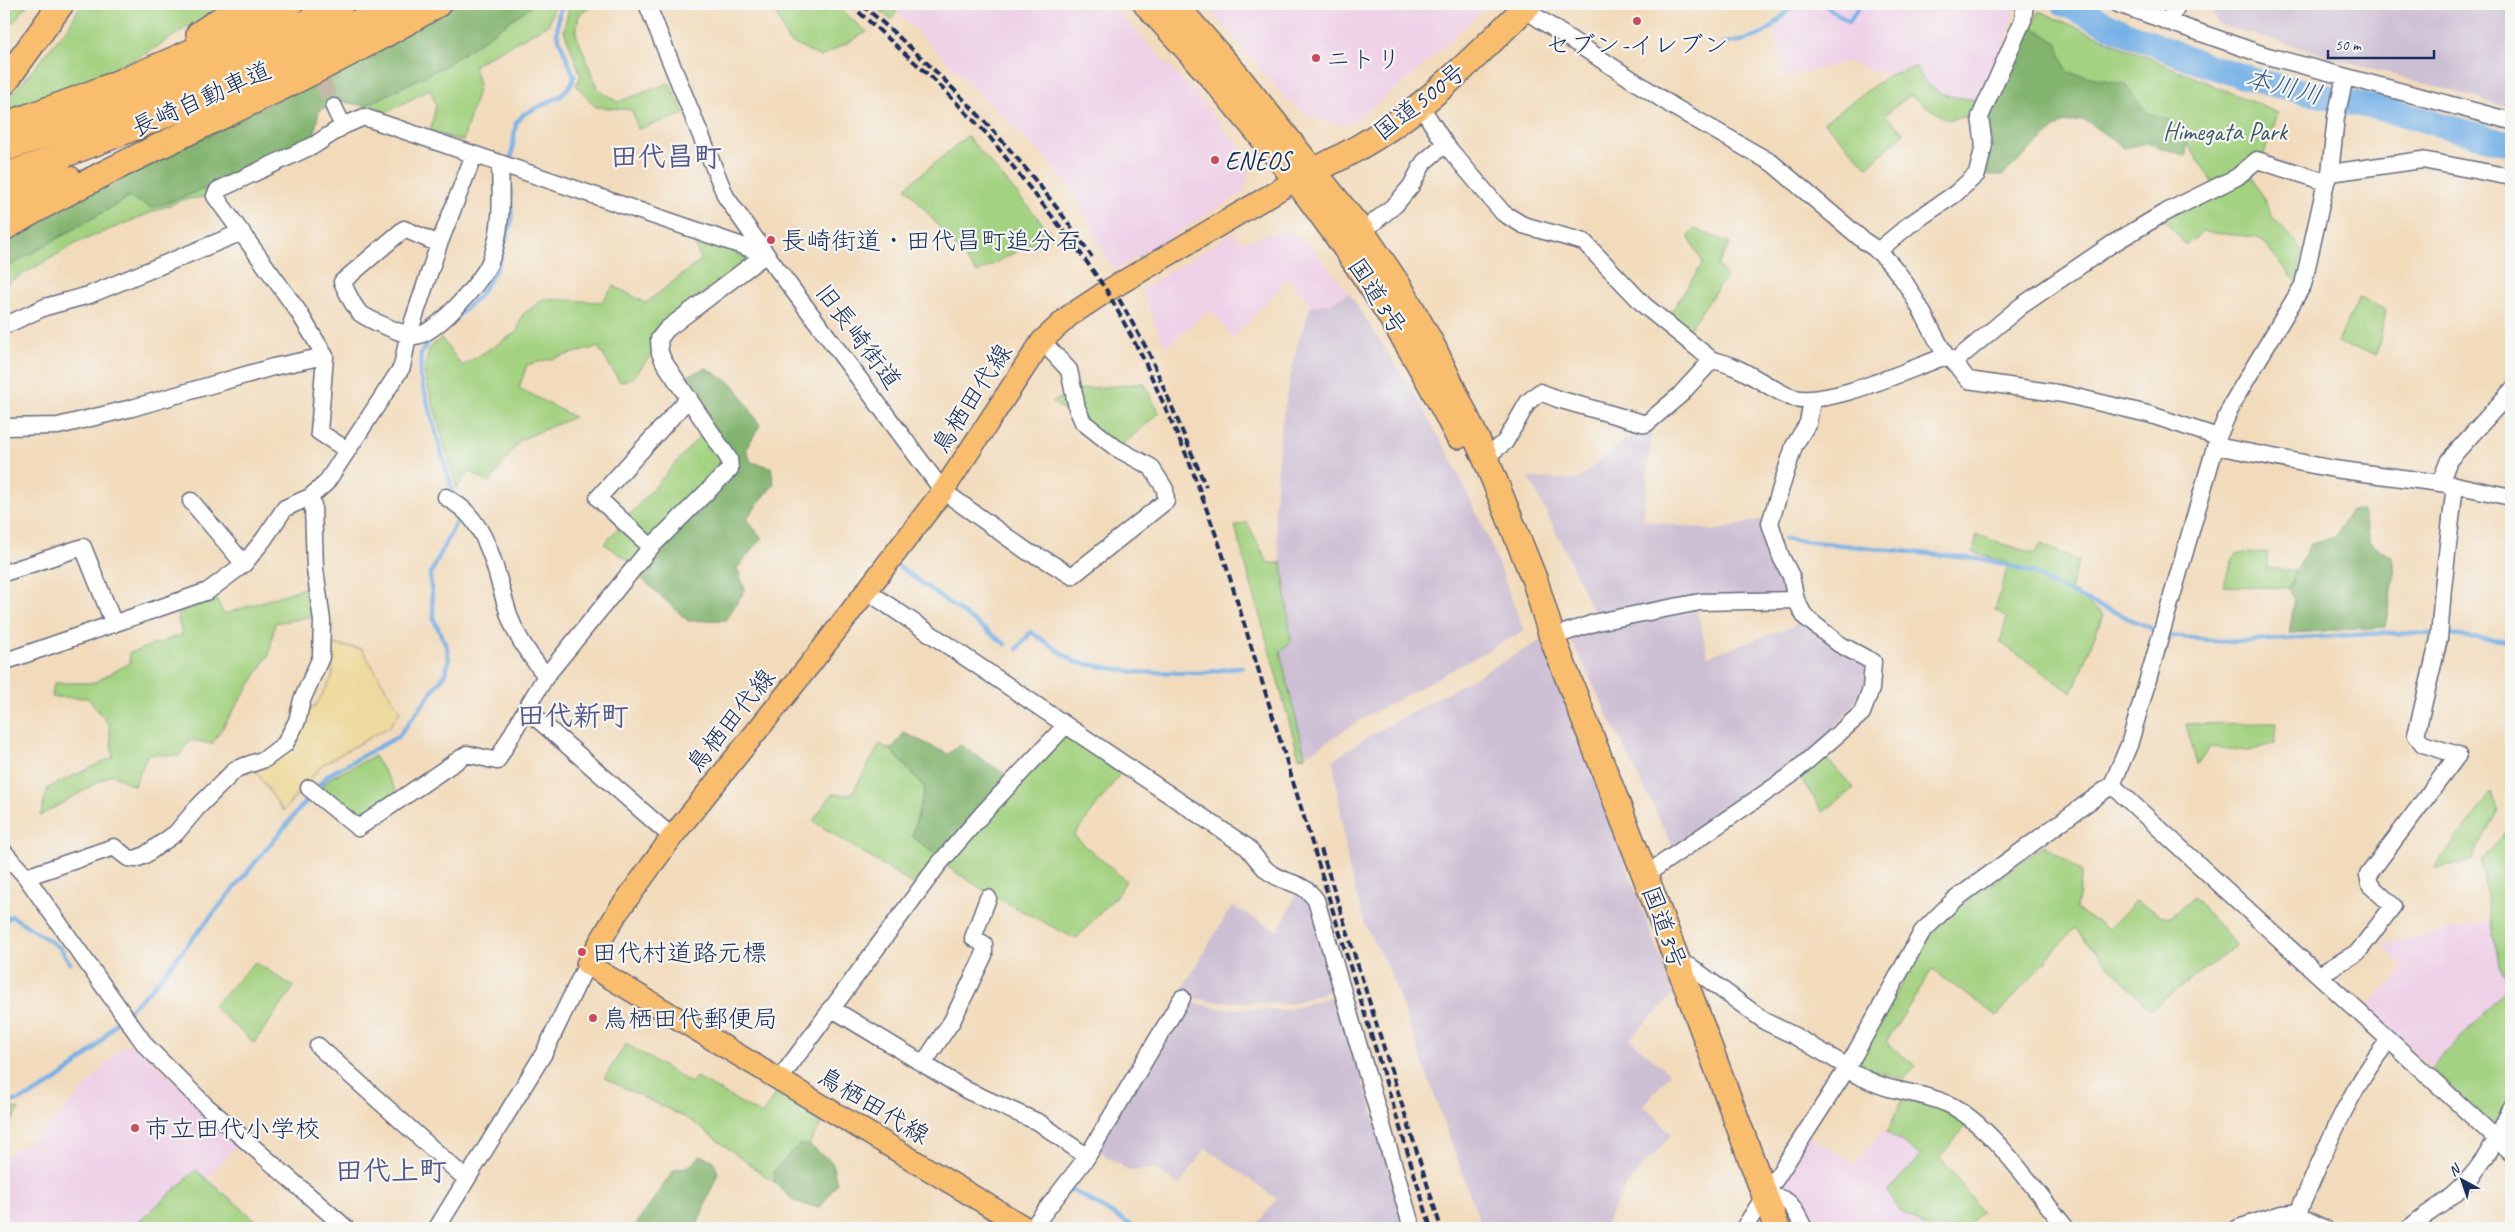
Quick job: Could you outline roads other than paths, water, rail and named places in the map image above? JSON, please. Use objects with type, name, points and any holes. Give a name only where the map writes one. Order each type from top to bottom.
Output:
[{"type":"highway","points":[[4,55],[44,4]]},
{"type":"highway","points":[[4,83],[61,4]]},
{"type":"highway","points":[[85,96],[174,50],[244,4]]},
{"type":"highway","points":[[4,124],[85,96],[154,68],[290,4]]},
{"type":"highway","name":"長崎自動車道","points":[[4,149],[54,133],[141,98],[274,39],[341,4]]},
{"type":"highway","name":"長崎自動車道","points":[[4,176],[69,154],[212,95],[282,62],[392,4]]},
{"type":"highway","points":[[4,228],[160,145],[329,65],[438,4]]},
{"type":"highway","points":[[1141,4],[1182,20]]},
{"type":"highway","name":"国道3号","points":[[1146,4],[1182,20]]},
{"type":"highway","name":"国道3号","points":[[1174,4],[1182,20],[1305,175],[1362,232],[1400,288],[1432,345],[1485,457],[1535,581],[1551,632],[1645,875],[1777,1228]]},
{"type":"highway","name":"国道500号","points":[[1305,175],[1362,146],[1420,105],[1449,82],[1525,5]]},
{"type":"highway","points":[[4,200],[160,145]]},
{"type":"highway","name":"国道3号","points":[[1305,175],[1343,242],[1415,355],[1477,474],[1551,632]]},
{"type":"main road","name":"鳥栖田代線","points":[[1017,1227],[587,964],[617,913],[672,837],[867,591],[943,490],[1042,341],[1069,316],[1107,291],[1305,175]]},
{"type":"street","name":"旧長崎街道","points":[[646,4],[726,197],[766,254],[943,490],[1028,552],[1044,558],[1072,576],[1166,501],[1165,490],[1151,467],[1116,448],[1083,422],[1077,408],[1069,370],[1042,341]]},
{"type":"street","points":[[1879,250],[1909,225],[1955,194],[1977,174],[1984,145],[1980,117],[2023,20],[2025,4]]},
{"type":"street","points":[[2118,4],[2344,81],[2511,122]]},
{"type":"street","points":[[2168,22],[2178,4]]},
{"type":"street","points":[[1525,5],[1674,107],[1772,163],[1864,241],[1879,250],[1901,278],[1950,359],[1968,380],[2063,394],[2148,414],[2217,441],[2334,469],[2447,484],[2511,497]]},
{"type":"street","points":[[1744,1228],[1847,1068],[1922,932],[1953,902],[2112,786],[2130,745],[2217,441],[2233,402],[2303,285],[2328,177],[2336,117],[2344,81]]},
{"type":"street","points":[[1420,105],[1445,144],[1503,213],[1523,225],[1584,242],[1646,306],[1712,360],[1727,362],[1790,397],[1812,400],[1866,386],[1950,359],[2021,306],[2112,244],[2164,213],[2237,177],[2257,160],[2328,177],[2422,160],[2511,177]]},
{"type":"street","points":[[334,107],[343,126]]},
{"type":"street","points":[[346,450],[319,432],[325,356],[302,318],[215,196],[218,190],[316,144],[343,126],[364,117],[766,254]]},
{"type":"street","points":[[1362,232],[1396,204],[1410,186],[1424,162],[1445,144]]},
{"type":"street","points":[[4,659],[9,660],[208,592],[244,564],[285,508],[310,498],[326,483],[402,367],[408,336],[439,244],[474,155]]},
{"type":"street","points":[[439,244],[404,230],[342,282],[360,313],[408,336],[418,336],[454,310],[472,290],[489,263],[498,234],[501,216],[500,163]]},
{"type":"street","points":[[4,326],[45,307],[89,295],[242,232]]},
{"type":"street","points":[[311,791],[358,828],[467,754],[497,761],[546,676],[651,547],[730,469],[729,459],[664,362],[660,353],[659,339],[667,329],[766,254]]},
{"type":"street","points":[[4,427],[58,426],[132,408],[273,367],[325,356]]},
{"type":"street","points":[[1485,457],[1505,442],[1528,402],[1540,392],[1646,424],[1679,396],[1712,360]]},
{"type":"street","points":[[2320,975],[2358,952],[2393,906],[2370,885],[2368,874],[2458,755],[2423,744],[2416,735],[2440,639],[2449,460],[2511,391]]},
{"type":"street","points":[[651,547],[598,498],[689,398]]},
{"type":"street","points":[[1645,875],[1790,776],[1862,713],[1871,689],[1873,662],[1839,644],[1805,617],[1796,600],[1791,576],[1781,557],[1770,523],[1794,446],[1808,423],[1812,400]]},
{"type":"street","points":[[446,497],[467,512],[492,557],[510,619],[526,650],[546,676]]},
{"type":"street","points":[[26,876],[114,847],[128,858],[136,859],[145,855],[176,834],[197,808],[236,769],[265,759],[285,744],[297,720],[302,700],[321,657],[322,621],[315,569],[313,505],[310,498]]},
{"type":"street","points":[[191,502],[244,564]]},
{"type":"street","points":[[4,573],[83,547],[114,624]]},
{"type":"street","points":[[867,591],[1247,847],[1268,871],[1285,881],[1308,888],[1316,900],[1412,1228]]},
{"type":"street","points":[[1551,632],[1700,602],[1796,600]]},
{"type":"street","points":[[526,709],[672,837]]},
{"type":"street","points":[[779,1080],[938,865],[984,812],[1065,726]]},
{"type":"street","points":[[2112,786],[2511,1152]]},
{"type":"street","points":[[4,852],[26,876],[146,1046],[205,1105],[346,1228]]},
{"type":"street","points":[[923,1064],[952,1021],[984,955],[984,944],[972,938],[988,898]]},
{"type":"street","points":[[1678,963],[1691,967],[1766,1022],[1794,1035],[1847,1068],[1888,1088],[1918,1093],[1965,1113],[1994,1140],[2066,1228]]},
{"type":"street","points":[[437,1228],[544,1053],[587,964]]},
{"type":"street","points":[[1017,1227],[1087,1157],[1182,998]]},
{"type":"street","points":[[831,1008],[968,1091],[1040,1123],[1087,1157]]},
{"type":"street","points":[[2298,1215],[2340,1116],[2369,1065],[2389,1040]]},
{"type":"street","points":[[318,1046],[466,1179]]},
{"type":"street","points":[[2410,1228],[2418,1219],[2446,1200],[2470,1180],[2498,1140],[2511,1108]]},
{"type":"street","points":[[1765,1196],[1781,1197],[1791,1205],[1804,1228]]},
{"type":"street","points":[[2238,1228],[2281,1214],[2292,1213],[2324,1228]]},
{"type":"waterway","points":[[453,320],[479,296],[498,266],[512,219],[509,175],[516,123],[524,114],[561,96],[572,83],[574,76],[557,34],[559,11],[566,4]]},
{"type":"waterway","points":[[1723,43],[1747,40],[1764,33],[1793,4]]},
{"type":"waterway","points":[[1823,4],[1849,22],[1861,4]]},
{"type":"waterway","name":"本川川","points":[[2064,4],[2117,29],[2203,64],[2258,81],[2407,115],[2511,145]]},
{"type":"waterway","points":[[431,337],[421,353],[420,375],[454,497]]},
{"type":"waterway","points":[[316,789],[328,775],[399,736],[445,674],[449,661],[447,647],[434,620],[430,575],[456,522],[458,511]]},
{"type":"waterway","points":[[1784,539],[1988,560],[2034,573],[2050,584],[2155,630]]},
{"type":"waterway","points":[[897,565],[1005,644]]},
{"type":"waterway","points":[[1017,649],[1031,632],[1075,662],[1134,672],[1200,673],[1242,667]]},
{"type":"waterway","points":[[2169,636],[2230,642],[2387,633],[2432,634]]},
{"type":"waterway","points":[[2449,635],[2511,641]]},
{"type":"waterway","points":[[127,1012],[151,989],[311,795]]},
{"type":"waterway","points":[[4,921],[12,916],[60,948],[70,963]]},
{"type":"waterway","points":[[4,1102],[26,1097],[51,1084],[93,1050],[121,1017]]},
{"type":"waterway","points":[[1068,1192],[1071,1189],[1136,1228]]},
{"type":"tunnel","points":[[312,61],[334,107]]},
{"type":"railway","points":[[850,4],[932,78],[988,135],[1077,248],[1107,291],[1144,360],[1189,461],[1221,549],[1431,1228]]},
{"type":"railway","points":[[862,5],[926,62],[986,123],[1041,188],[1092,257]]},
{"type":"railway","points":[[1119,299],[1149,353],[1206,487]]},
{"type":"railway","points":[[1321,849],[1441,1228]]},
{"type":"place","name":"セブン-イレブン","points":[[1637,21]]},
{"type":"place","name":"ニトリ","points":[[1316,58]]},
{"type":"place","name":"ENEOS","points":[[1215,160]]},
{"type":"place","name":"長崎街道・田代昌町追分石","points":[[771,240]]},
{"type":"place","name":"田代村道路元標","points":[[582,952]]},
{"type":"place","name":"鳥栖田代郵便局","points":[[593,1018]]},
{"type":"place","name":"市立田代小学校","points":[[135,1128]]},
{"type":"district","name":"田代昌町","points":[[666,156]]},
{"type":"district","name":"田代新町","points":[[573,715]]},
{"type":"district","name":"田代上町","points":[[391,1170]]},
{"type":"park label","name":"Himegata Park","points":[[2225,131]]}]
